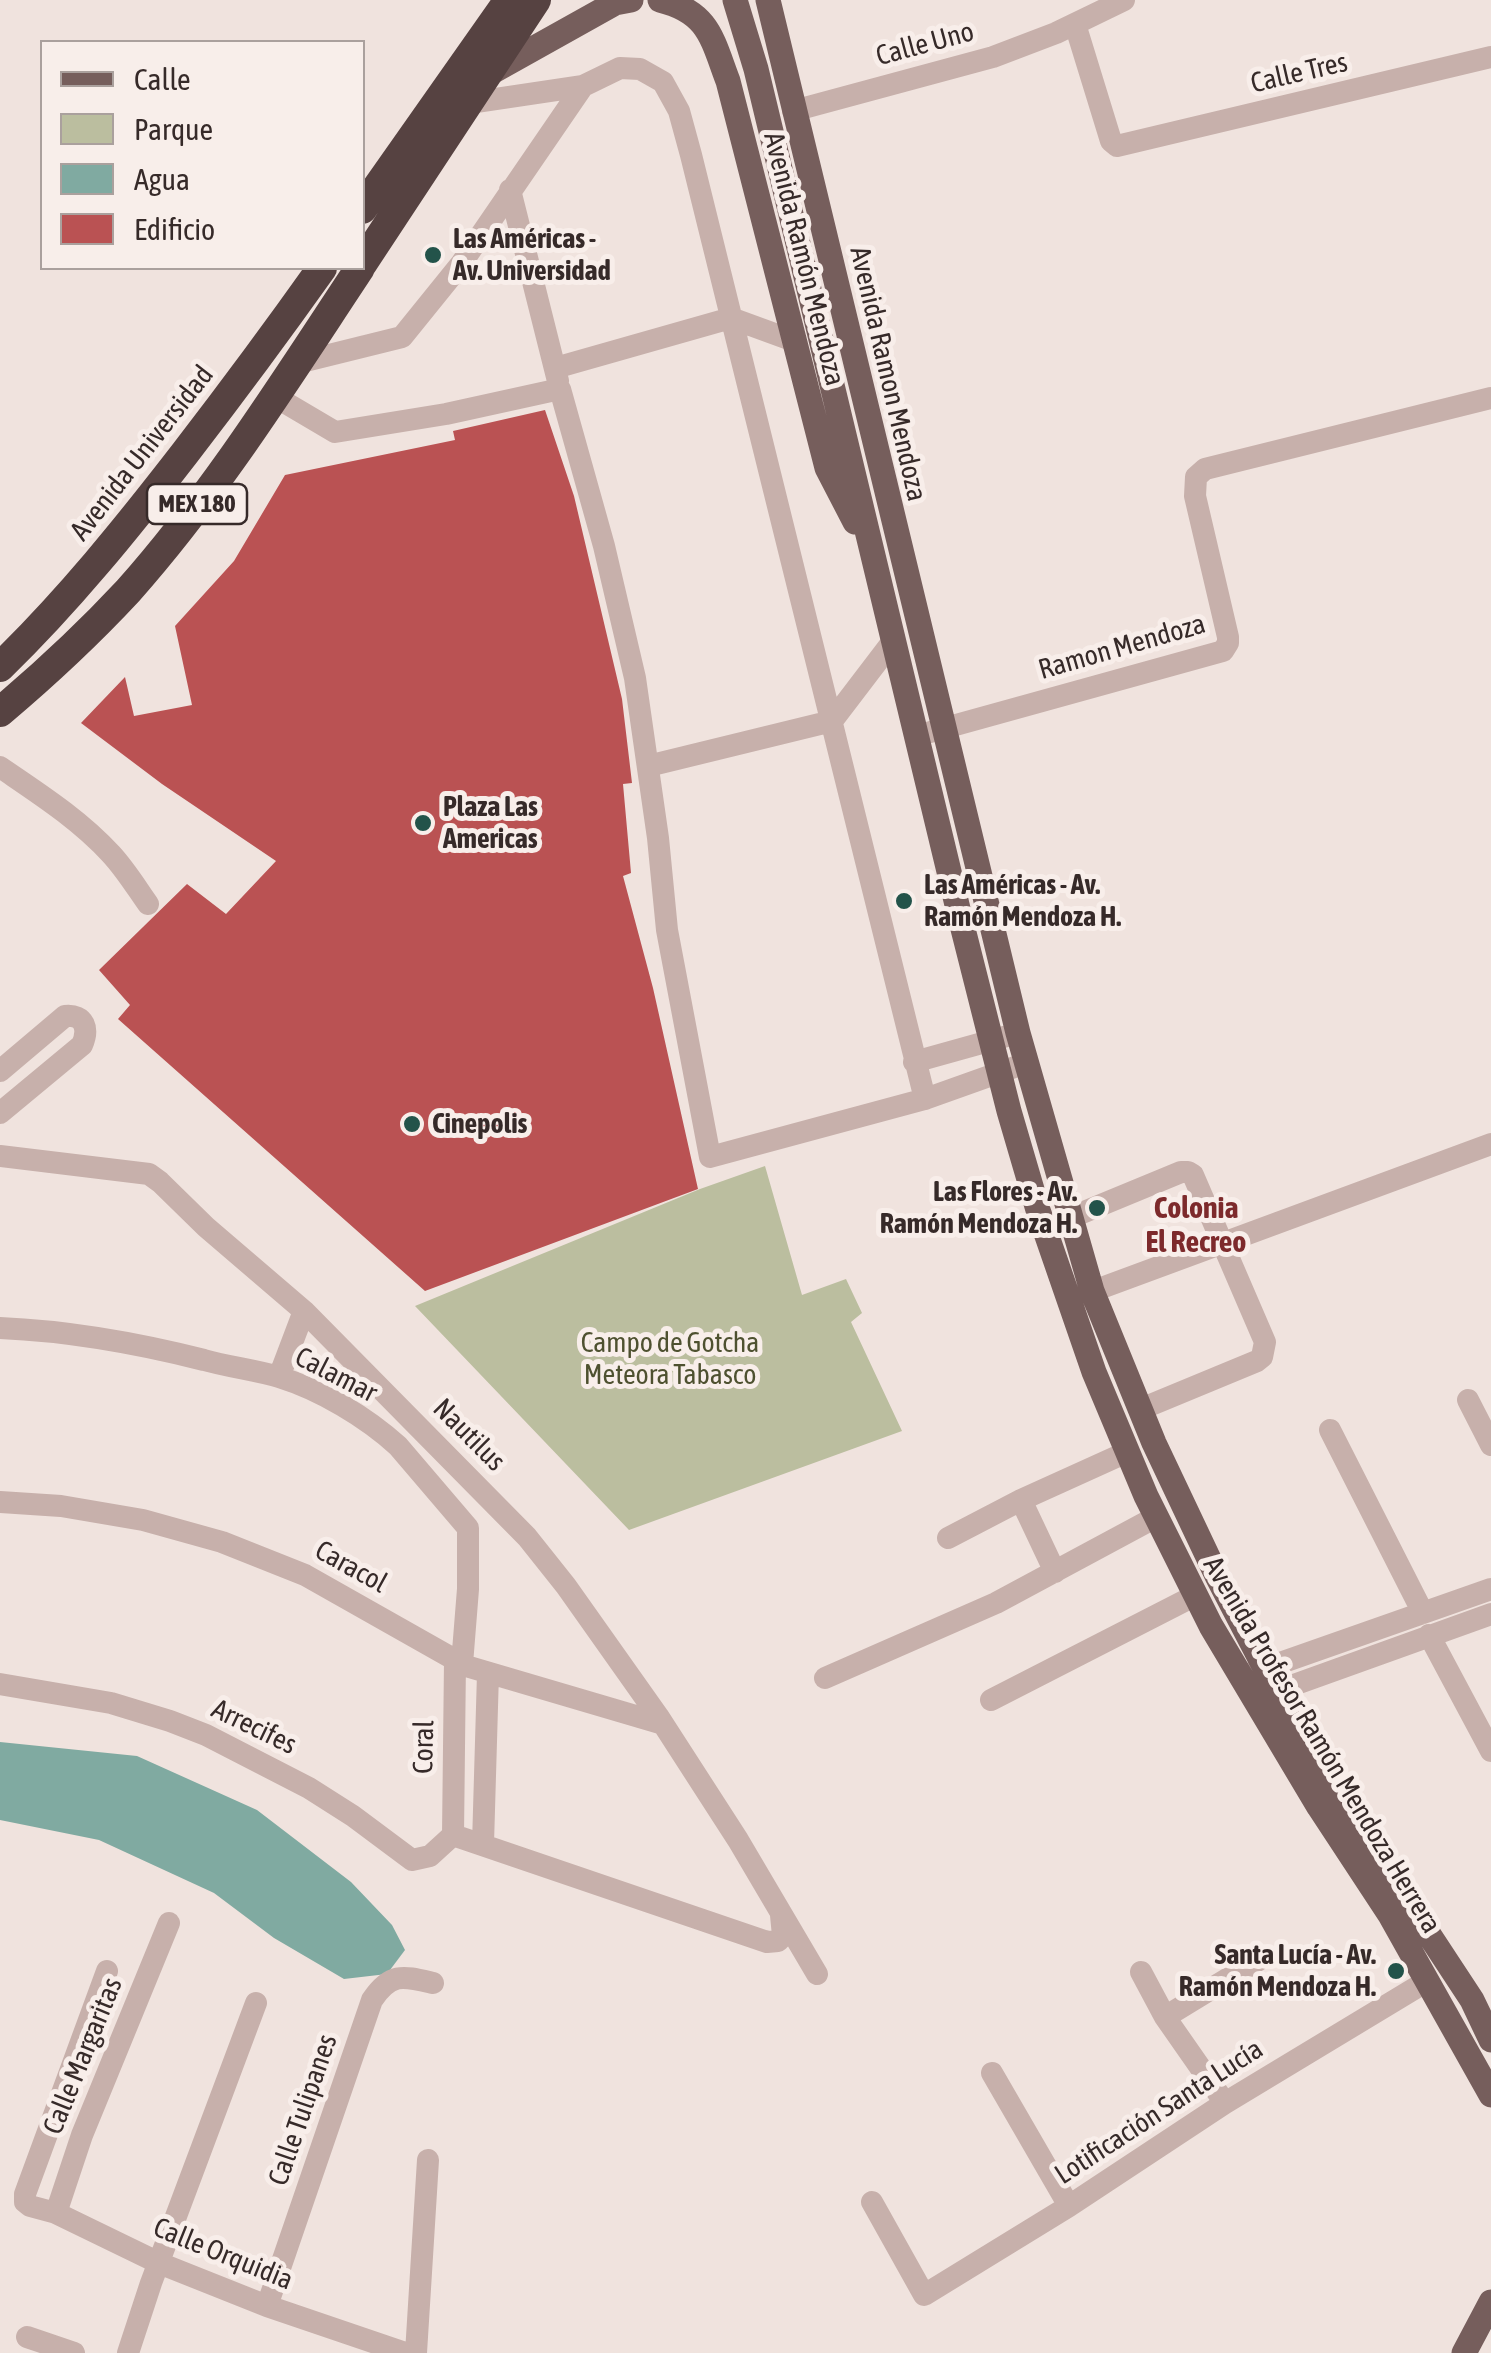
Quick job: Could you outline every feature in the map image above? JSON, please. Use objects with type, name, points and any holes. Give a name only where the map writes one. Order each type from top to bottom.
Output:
[{"type":"highway","points":[[365,205],[509,0]]},
{"type":"highway","name":"MEX 180","points":[[365,260],[536,0]]},
{"type":"highway","name":"Avenida Universidad","points":[[0,667],[108,550],[229,396],[321,270]]},
{"type":"highway","name":"MEX 180","points":[[0,712],[68,652],[138,579],[187,518],[358,270]]},
{"type":"main road","points":[[488,74],[615,3],[631,0]]},
{"type":"main road","name":"Avenida Ramón Mendoza","points":[[660,0],[680,5],[708,28],[728,81],[827,468],[872,553]]},
{"type":"main road","points":[[734,0],[756,69],[872,553]]},
{"type":"main road","name":"Avenida Ramon Mendoza","points":[[768,0],[951,761]]},
{"type":"main road","name":"Avenida Profesor Ramón Mendoza Herrera","points":[[872,553],[991,1042],[1038,1210],[1141,1409],[1260,1683],[1319,1807],[1390,1916],[1491,2095]]},
{"type":"main road","name":"Avenida Profesor Ramón Mendoza Herrera","points":[[951,761],[1018,1034],[1072,1218],[1094,1372],[1156,1517],[1196,1595],[1481,1996],[1491,2040]]},
{"type":"main road","points":[[1464,2353],[1491,2302]]},
{"type":"street","name":"Calle Uno","points":[[794,110],[966,66],[1035,41],[1124,0]]},
{"type":"street","name":"Calle Tres","points":[[1075,24],[1112,141],[1120,146],[1491,57]]},
{"type":"street","points":[[469,103],[583,86],[620,68],[640,68],[664,82],[679,111],[925,1099]]},
{"type":"street","points":[[297,363],[402,336],[461,264],[583,86]]},
{"type":"street","points":[[510,190],[604,546],[642,716],[667,930],[710,1158],[925,1099],[1026,1063]]},
{"type":"street","points":[[274,396],[335,432],[432,417],[558,379],[731,318],[794,341]]},
{"type":"street","name":"Ramon Mendoza","points":[[916,736],[1223,651],[1228,637],[1195,496],[1196,477],[1205,469],[1491,398]]},
{"type":"street","points":[[648,766],[832,722],[893,641]]},
{"type":"street","points":[[0,767],[90,833],[112,855],[148,904]]},
{"type":"street","points":[[0,1070],[66,1016],[81,1019],[86,1028],[82,1044],[0,1113]]},
{"type":"street","points":[[914,1062],[1018,1034]]},
{"type":"street","points":[[1081,1295],[1491,1144]]},
{"type":"street","name":"Nautilus","points":[[0,1156],[149,1174],[304,1311],[527,1537],[566,1586],[663,1724],[818,1974]]},
{"type":"street","points":[[1072,1218],[1182,1172],[1193,1175],[1264,1342],[1262,1357],[1141,1409]]},
{"type":"street","points":[[279,1378],[304,1311]]},
{"type":"street","name":"Calamar","points":[[0,1328],[115,1341],[279,1378],[320,1395],[385,1434],[467,1525],[468,1589],[458,1662]]},
{"type":"street","points":[[1468,1400],[1491,1444]]},
{"type":"street","points":[[1330,1430],[1491,1751]]},
{"type":"street","points":[[948,1538],[1128,1452]]},
{"type":"street","points":[[1021,1500],[1055,1572]]},
{"type":"street","name":"Caracol","points":[[0,1502],[60,1506],[144,1520],[222,1542],[306,1575],[458,1662],[663,1724]]},
{"type":"street","points":[[825,1678],[996,1603],[1156,1517]]},
{"type":"street","points":[[1260,1683],[1462,1611],[1491,1589]]},
{"type":"street","points":[[1491,1589],[1484,1600],[1491,1612]]},
{"type":"street","points":[[991,1700],[1196,1595]]},
{"type":"street","points":[[1462,1611],[1491,1612]]},
{"type":"street","name":"Coral","points":[[453,1834],[458,1662]]},
{"type":"street","points":[[482,1844],[488,1673]]},
{"type":"street","name":"Arrecifes","points":[[0,1684],[112,1703],[206,1735],[309,1788],[412,1860],[430,1856],[453,1834]]},
{"type":"street","points":[[453,1834],[767,1942],[783,1936],[777,1907]]},
{"type":"street","name":"Calle Margaritas","points":[[56,2212],[82,2135],[170,1923]]},
{"type":"street","points":[[1165,2017],[1265,1956]]},
{"type":"street","name":"Calle Orquidia","points":[[107,1971],[24,2200],[30,2206],[56,2212],[159,2262],[268,2306],[405,2353]]},
{"type":"street","points":[[1141,1972],[1165,2017],[1225,2103]]},
{"type":"street","name":"Calle Tulipanes","points":[[268,2306],[372,2000],[381,1988],[400,1977],[433,1983]]},
{"type":"street","name":"Lotificación Santa Lucía","points":[[872,2202],[924,2295],[1225,2103],[1427,1981]]},
{"type":"street","points":[[128,2353],[256,2004]]},
{"type":"street","points":[[992,2074],[1069,2206]]},
{"type":"street","points":[[416,2353],[428,2160]]},
{"type":"street","points":[[28,2336],[74,2353]]},
{"type":"green space","name":"Campo de Gotcha Meteora Tabasco","points":[[765,1166],[802,1295],[846,1279],[862,1313],[851,1322],[902,1431],[629,1530],[415,1306]]},
{"type":"water","points":[[0,1742],[137,1756],[257,1810],[351,1882],[392,1925],[405,1950],[387,1974],[344,1979],[274,1938],[214,1893],[99,1840],[0,1820]]},
{"type":"building","name":"Plaza Las Americas","points":[[545,410],[574,496],[622,699],[632,783],[623,784],[631,873],[623,876],[653,988],[698,1189],[425,1291],[118,1019],[130,1005],[99,970],[187,884],[226,914],[276,861],[162,784],[81,723],[125,677],[134,716],[192,705],[175,626],[234,561],[285,475],[455,440],[453,431]]},
{"type":"place","name":"Las Américas - Av. Universidad","points":[[433,255]]},
{"type":"place","name":"Plaza Las Americas","points":[[423,823]]},
{"type":"place","name":"Las Américas - Av. Ramón Mendoza H.","points":[[904,901]]},
{"type":"place","name":"Cinepolis","points":[[412,1124]]},
{"type":"place","name":"Las Flores - Av. Ramón Mendoza H.","points":[[1097,1208]]},
{"type":"place","name":"Santa Lucía - Av. Ramón Mendoza H.","points":[[1396,1971]]},
{"type":"district","name":"Colonia El Recreo","points":[[1196,1226]]}]
